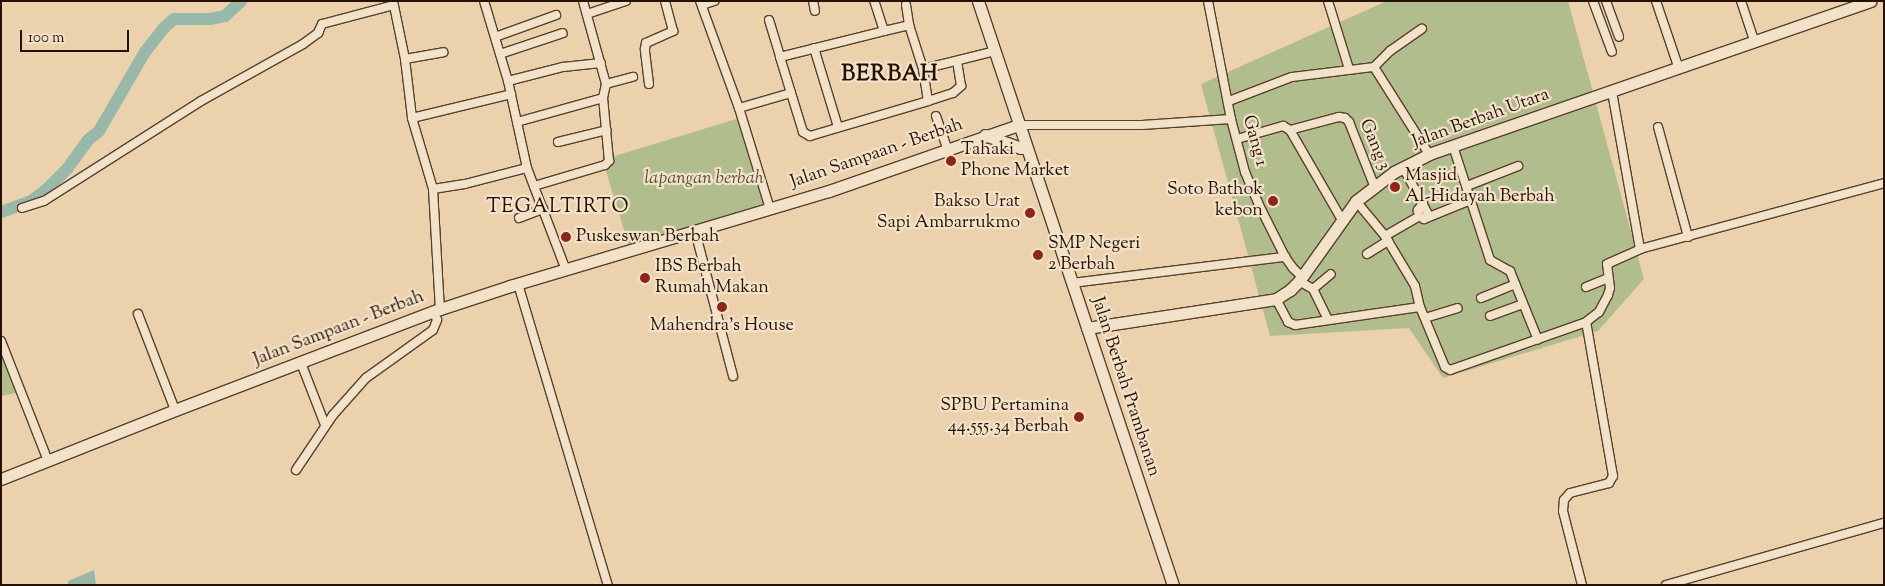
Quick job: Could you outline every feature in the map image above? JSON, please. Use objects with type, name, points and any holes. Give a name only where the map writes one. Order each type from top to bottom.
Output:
[{"type":"main road","name":"Jalan Berbah Prambanan","points":[[978,1],[1025,147],[1173,585]]},
{"type":"main road","name":"Jalan Berbah Utara","points":[[1087,328],[1276,299],[1290,290],[1301,279],[1356,200],[1374,185],[1428,154],[1612,92],[1678,66],[1870,1]]},
{"type":"main road","name":"Jalan Sampaan - Berbah","points":[[1,479],[437,310],[865,179],[948,148],[1018,125]]},
{"type":"main road","name":"Jalan Sampaan - Berbah","points":[[985,135],[1021,148],[1025,147]]},
{"type":"street","points":[[484,1],[508,81],[527,168],[566,270]]},
{"type":"street","points":[[534,186],[605,165],[609,161],[604,98],[606,84],[583,1]]},
{"type":"street","points":[[587,14],[626,1]]},
{"type":"street","points":[[649,84],[646,43],[673,30],[665,1]]},
{"type":"street","points":[[714,1],[701,3],[738,108],[770,209]]},
{"type":"street","points":[[813,1],[815,11]]},
{"type":"street","points":[[874,1],[884,31]]},
{"type":"street","name":"Gang 1","points":[[1208,1],[1231,119],[1246,172],[1285,257],[1301,279],[1313,289]]},
{"type":"street","points":[[1328,1],[1349,69]]},
{"type":"street","points":[[1593,1],[1612,52]]},
{"type":"street","points":[[1606,1],[1619,37]]},
{"type":"street","points":[[1656,1],[1678,66]]},
{"type":"street","points":[[1740,1],[1754,40]]},
{"type":"street","points":[[22,208],[44,200],[201,102],[303,44],[318,33],[322,24],[393,3],[405,58],[412,118],[433,189],[437,320],[434,330],[370,373],[325,425],[296,470]]},
{"type":"street","points":[[906,5],[909,25],[922,69],[928,101]]},
{"type":"street","points":[[495,37],[556,15]]},
{"type":"street","points":[[768,20],[805,135],[814,135],[953,93],[961,86],[957,61]]},
{"type":"street","points":[[780,57],[909,25]]},
{"type":"street","points":[[1229,101],[1292,76],[1374,67],[1390,51],[1422,29]]},
{"type":"street","points":[[500,54],[563,33]]},
{"type":"street","points":[[814,48],[838,127]]},
{"type":"street","points":[[922,69],[995,51]]},
{"type":"street","points":[[405,58],[443,52]]},
{"type":"street","points":[[508,81],[563,67],[600,63]]},
{"type":"street","points":[[1374,67],[1428,154]]},
{"type":"street","points":[[606,84],[633,77]]},
{"type":"street","points":[[1612,92],[1640,249]]},
{"type":"street","points":[[738,108],[791,93]]},
{"type":"street","points":[[412,118],[511,94]]},
{"type":"street","points":[[517,122],[604,98]]},
{"type":"street","points":[[936,116],[948,148]]},
{"type":"street","name":"Gang 3","points":[[1290,130],[1345,118],[1349,122],[1374,185]]},
{"type":"street","points":[[1018,125],[1142,125],[1231,119]]},
{"type":"street","points":[[1236,139],[1283,126],[1290,130],[1342,220]]},
{"type":"street","points":[[1658,127],[1688,237]]},
{"type":"street","points":[[558,142],[606,130]]},
{"type":"street","points":[[1453,146],[1490,260],[1507,267],[1538,340]]},
{"type":"street","points":[[1467,186],[1518,166]]},
{"type":"street","points":[[1403,167],[1429,216]]},
{"type":"street","points":[[433,189],[465,184],[527,168]]},
{"type":"street","points":[[1356,200],[1387,238],[1415,286],[1420,307],[1448,370],[1586,322],[1600,312],[1610,288],[1608,263],[1640,249],[1884,183]]},
{"type":"street","points":[[1420,216],[1424,219],[1471,200]]},
{"type":"street","points":[[1420,216],[1418,207],[1423,203]]},
{"type":"street","points":[[519,218],[543,209]]},
{"type":"street","points":[[1367,254],[1420,216]]},
{"type":"street","points":[[695,231],[733,376]]},
{"type":"street","points":[[1072,283],[1285,257]]},
{"type":"street","points":[[1328,320],[1313,289],[1330,274]]},
{"type":"street","points":[[1586,287],[1608,278]]},
{"type":"street","points":[[518,284],[608,585]]},
{"type":"street","points":[[1481,298],[1515,284]]},
{"type":"street","points":[[1276,299],[1291,324],[1420,307]]},
{"type":"street","points":[[1490,316],[1523,304]]},
{"type":"street","points":[[1425,318],[1457,308]]},
{"type":"street","points":[[138,314],[175,410]]},
{"type":"street","points":[[1582,585],[1563,511],[1564,500],[1570,493],[1609,483],[1613,476],[1586,322]]},
{"type":"street","points":[[1,341],[48,461]]},
{"type":"street","points":[[301,363],[325,425]]},
{"type":"street","points":[[1666,585],[1884,523]]},
{"type":"green space","points":[[1387,1],[1568,1],[1644,279],[1598,331],[1443,378],[1409,328],[1270,336],[1201,84]]},
{"type":"green space","name":"lapangan berbah","points":[[746,116],[774,208],[631,252],[603,160]]},
{"type":"green space","points":[[1,342],[21,392],[1,396]]},
{"type":"shaded area","points":[[94,570],[96,585],[68,585],[68,581]]},
{"type":"waterway","points":[[1,212],[31,201],[46,190],[67,169],[88,140],[99,131],[145,52],[164,28],[174,19],[210,19],[225,16],[241,1]]},
{"type":"place","name":"Tahaki Phone Market","points":[[951,161]]},
{"type":"place","name":"Masjid Al-Hidayah Berbah","points":[[1395,187]]},
{"type":"place","name":"Soto Bathok kebon","points":[[1273,201]]},
{"type":"place","name":"Bakso Urat Sapi Ambarrukmo","points":[[1030,213]]},
{"type":"place","name":"Puskeswan Berbah","points":[[566,237]]},
{"type":"place","name":"SMP Negeri 2 Berbah","points":[[1038,255]]},
{"type":"place","name":"IBS Berbah Rumah Makan","points":[[645,278]]},
{"type":"place","name":"Mahendra's House","points":[[722,307]]},
{"type":"place","name":"SPBU Pertamina 44.555.34 Berbah","points":[[1079,417]]},
{"type":"district","name":"BERBAH","points":[[890,76]]},
{"type":"district","name":"TEGALTIRTO","points":[[558,207]]}]
